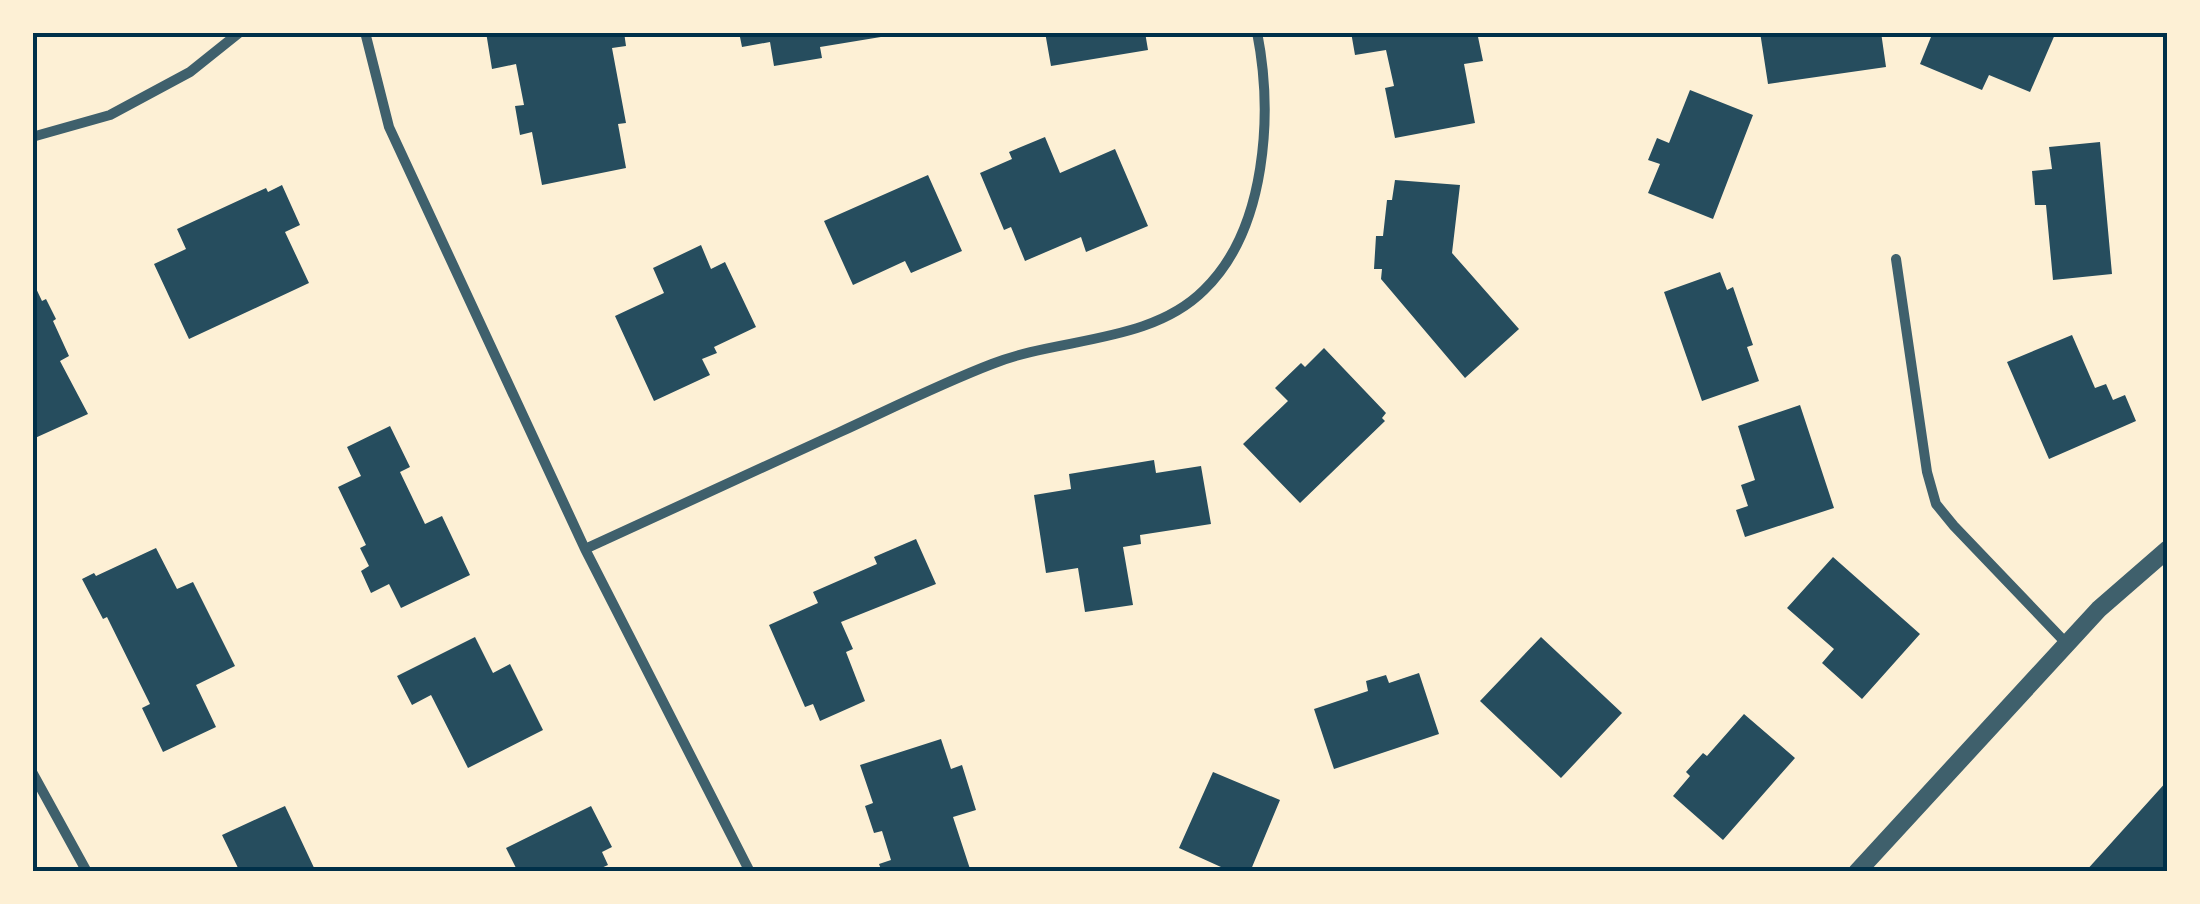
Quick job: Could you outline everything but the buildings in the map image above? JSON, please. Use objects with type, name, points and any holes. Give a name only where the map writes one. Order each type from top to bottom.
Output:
[{"type":"street","points":[[32,136],[110,115],[190,72],[240,32]]},
{"type":"street","points":[[365,32],[389,127],[585,549],[750,872]]},
{"type":"street","points":[[585,549],[996,362],[1164,318],[1204,291],[1229,259],[1258,180],[1265,135],[1263,64],[1257,32]]},
{"type":"street","points":[[1896,260],[1927,472],[1936,504],[2066,643]]},
{"type":"street","points":[[1857,872],[2066,643],[2168,549]]},
{"type":"street","points":[[32,772],[87,872]]}]
